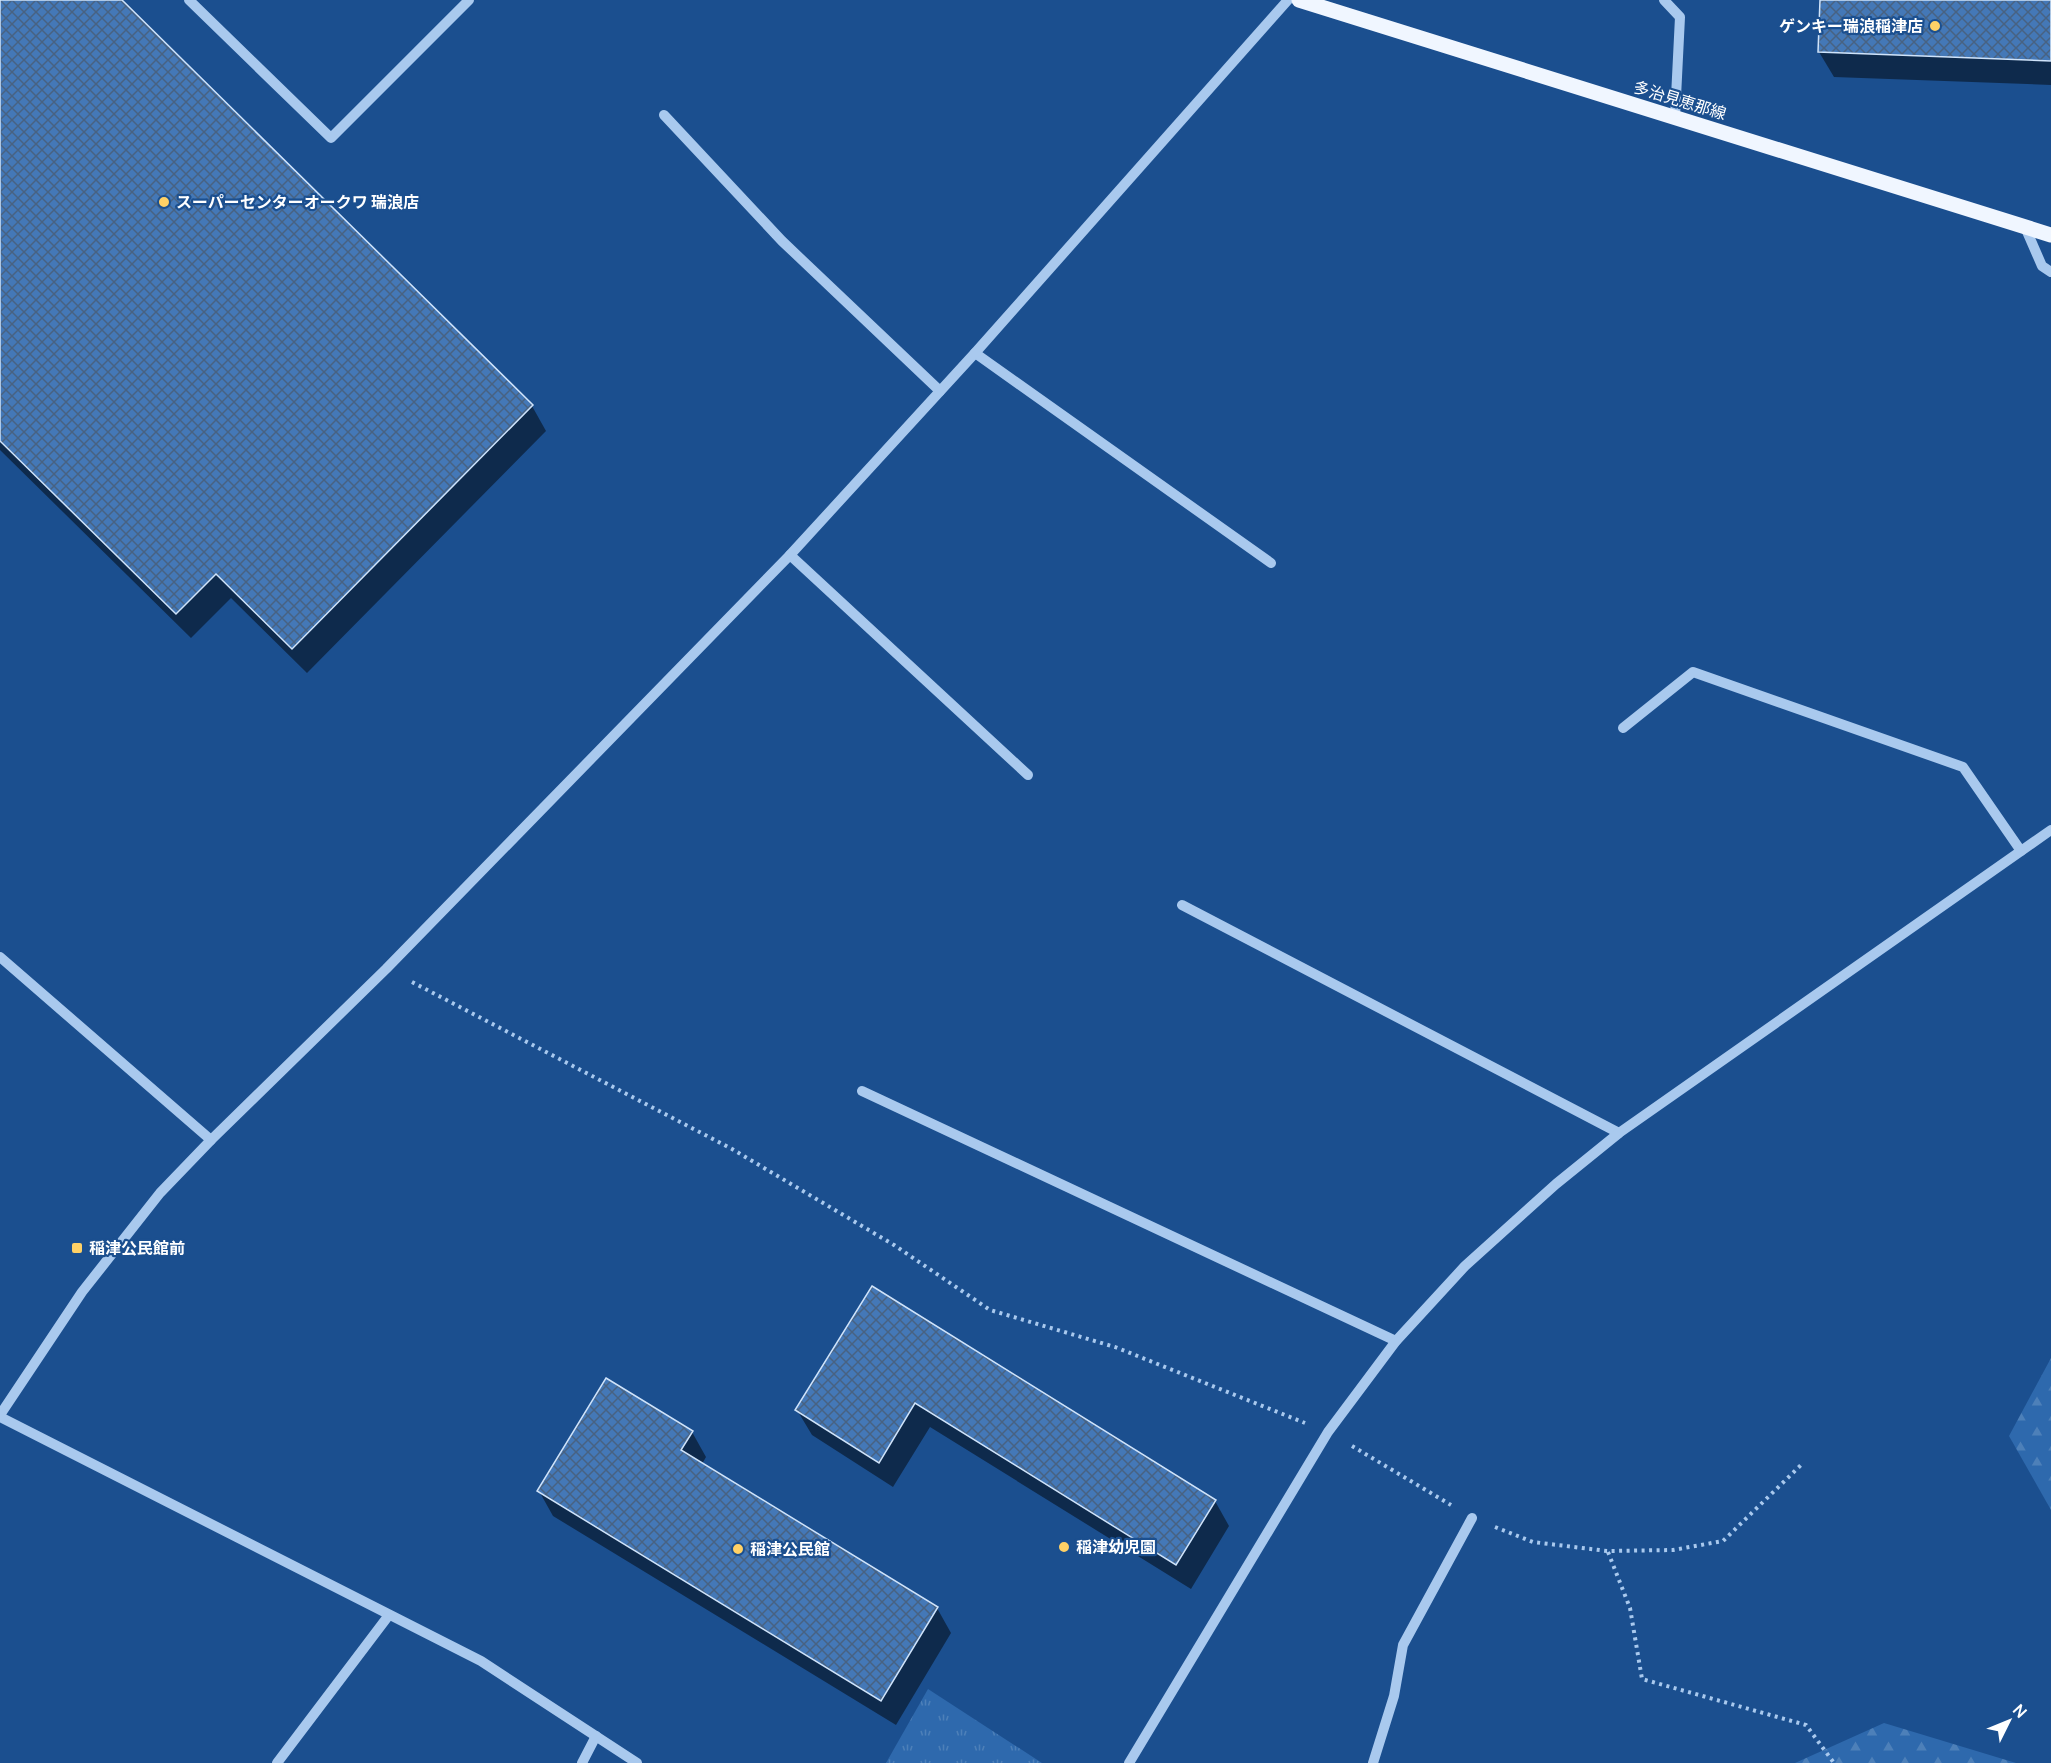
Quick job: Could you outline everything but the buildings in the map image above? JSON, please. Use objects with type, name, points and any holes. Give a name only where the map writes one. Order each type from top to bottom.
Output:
[{"type":"main road","name":"多治見恵那線","points":[[1299,0],[2051,235]]},
{"type":"street","points":[[189,0],[332,138],[469,0]]},
{"type":"street","points":[[637,1763],[481,1661],[0,1416],[82,1292],[160,1193],[386,969],[790,555],[975,353],[1288,0]]},
{"type":"street","points":[[1664,0],[1680,17],[1675,117]]},
{"type":"street","points":[[664,115],[782,241],[940,391]]},
{"type":"street","points":[[2025,227],[2042,266],[2051,272]]},
{"type":"street","points":[[975,353],[1270,563]]},
{"type":"street","points":[[790,555],[1028,775]]},
{"type":"street","points":[[1623,728],[1693,672],[1963,767],[2021,851]]},
{"type":"street","points":[[1129,1763],[1328,1432],[1396,1341],[1465,1266],[1556,1184],[1619,1133],[2051,830]]},
{"type":"street","points":[[1182,905],[1619,1133]]},
{"type":"street","points":[[0,957],[211,1140]]},
{"type":"street","points":[[862,1091],[1396,1341]]},
{"type":"street","points":[[1373,1763],[1394,1696],[1403,1645],[1472,1518]]},
{"type":"street","points":[[277,1763],[389,1615]]},
{"type":"street","points":[[582,1763],[596,1736]]},
{"type":"path","points":[[386,969],[732,1149],[894,1245],[990,1310],[1115,1347],[1328,1432],[1472,1518],[1533,1542],[1608,1551],[1673,1550],[1723,1541],[1801,1465]]},
{"type":"path","points":[[1608,1551],[1630,1608],[1642,1679],[1806,1725],[1834,1763]]},
{"type":"green space","points":[[2051,1358],[2051,1510],[2009,1436]]},
{"type":"green space","points":[[928,1689],[1042,1763],[886,1763]]},
{"type":"green space","points":[[1884,1723],[2016,1763],[1795,1763]]},
{"type":"place","name":"ゲンキー瑞浪稲津店","points":[[1935,26]]},
{"type":"place","name":"スーパーセンターオークワ 瑞浪店","points":[[164,202]]},
{"type":"place","name":"稲津公民館前","points":[[77,1248]]},
{"type":"place","name":"稲津幼児園","points":[[1064,1547]]},
{"type":"place","name":"稲津公民館","points":[[738,1549]]}]
